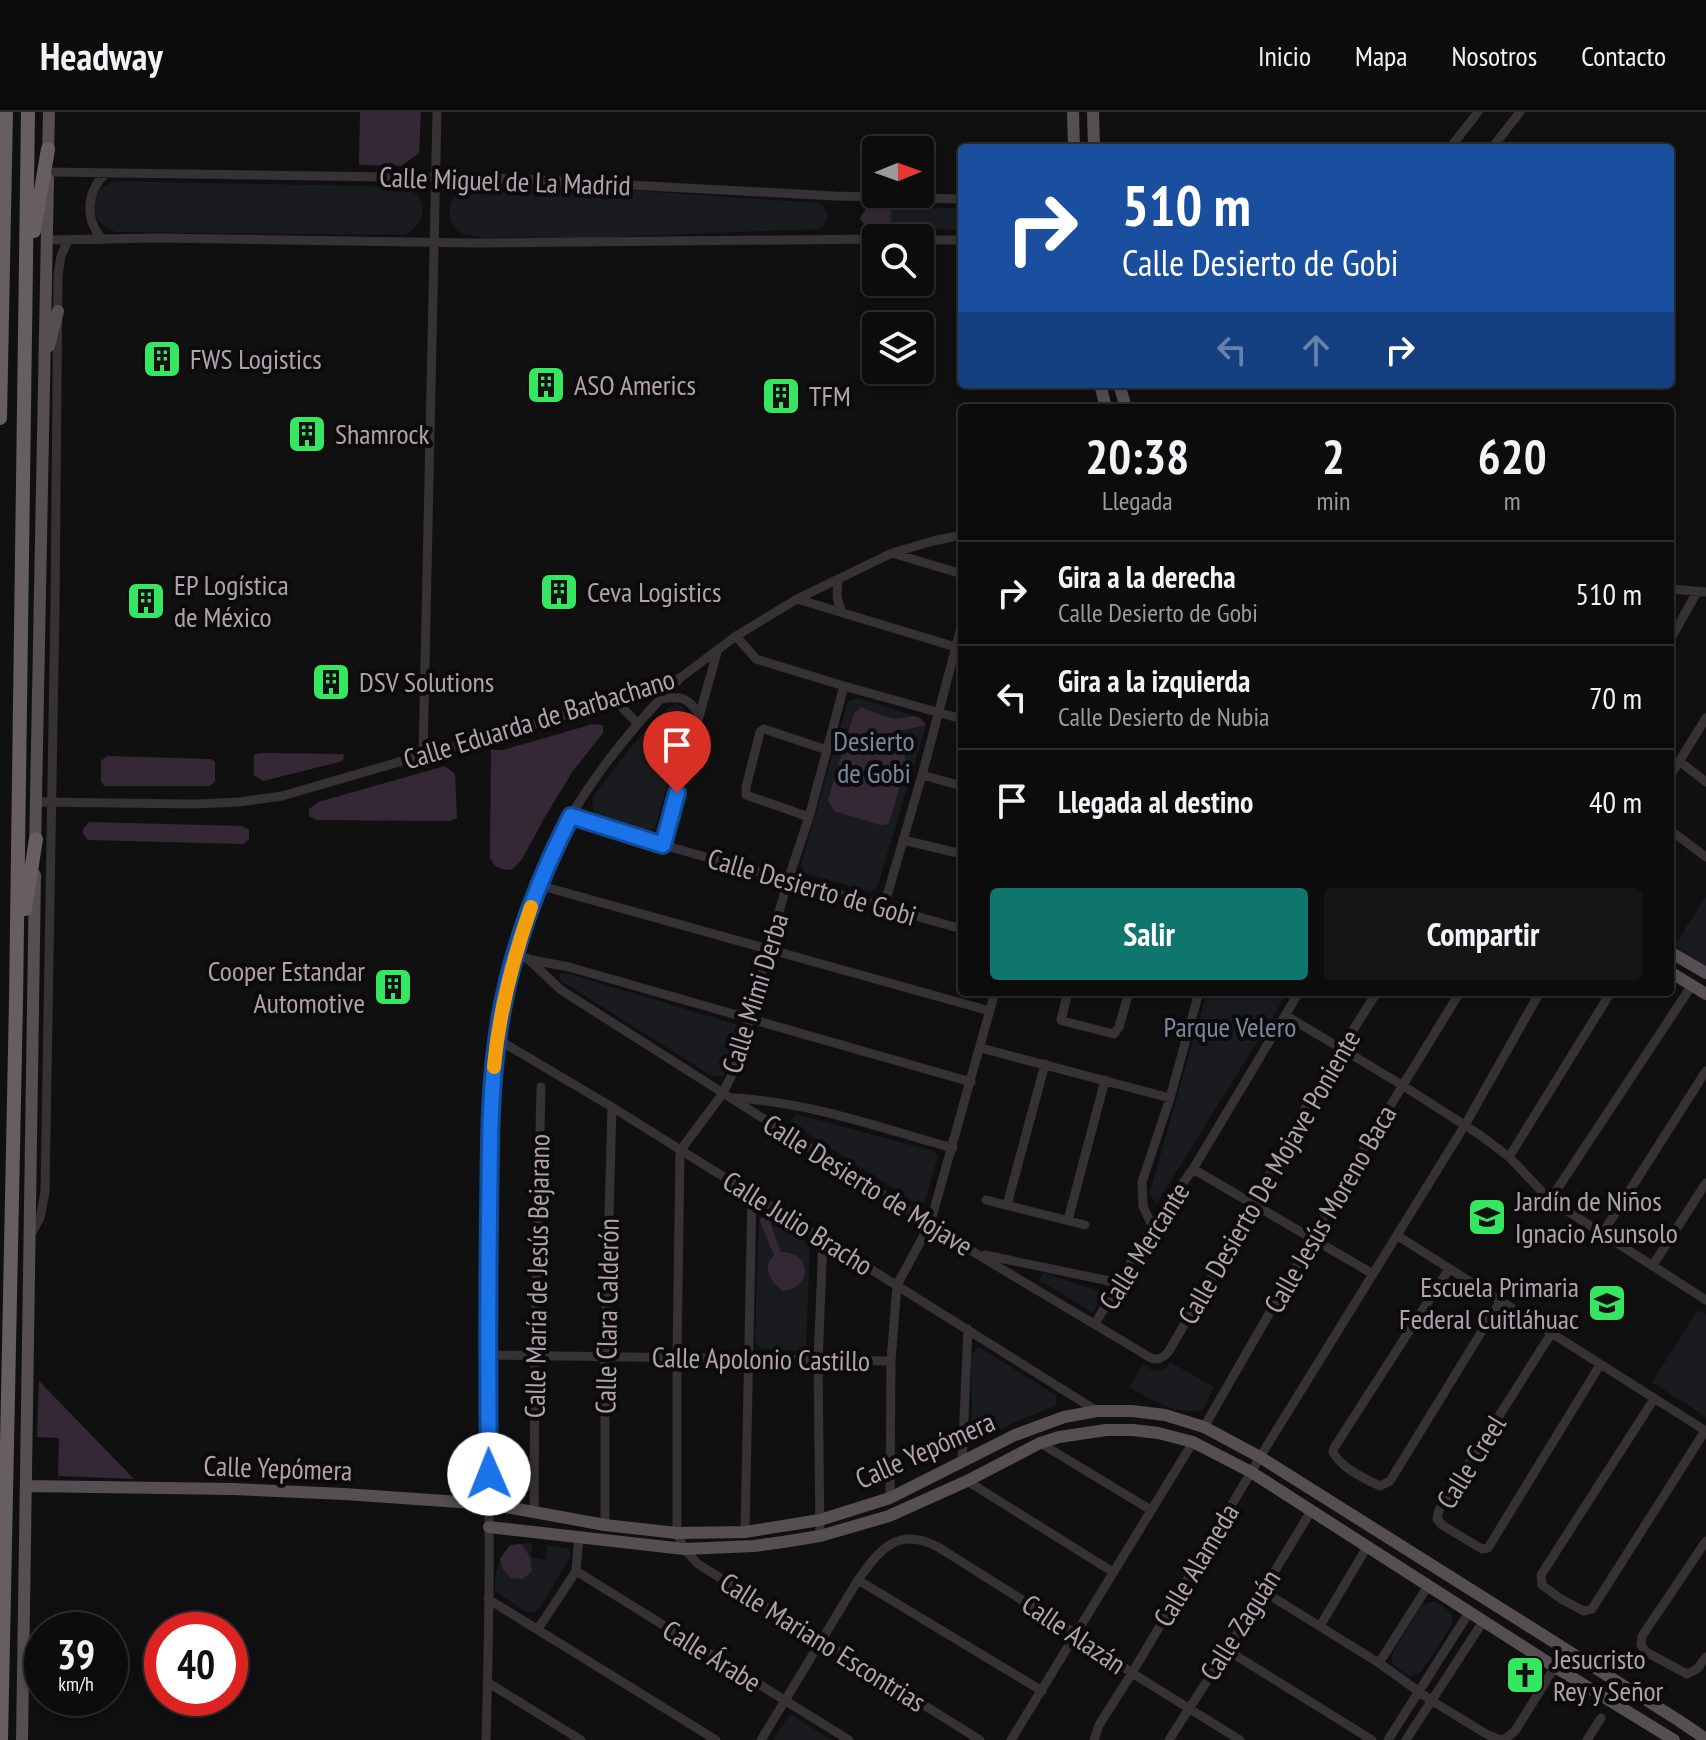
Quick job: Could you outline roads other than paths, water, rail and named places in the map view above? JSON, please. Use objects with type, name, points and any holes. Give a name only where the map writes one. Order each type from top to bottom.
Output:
[{"type":"highway","points":[[0,418],[6,112]]},
{"type":"highway","points":[[1,1740],[16,1001],[28,112]]},
{"type":"highway","points":[[26,275],[48,149]]},
{"type":"highway","points":[[0,309],[1,317]]},
{"type":"highway","points":[[16,1001],[28,878],[36,839]]},
{"type":"main road","points":[[22,1740],[49,112]]},
{"type":"main road","points":[[1073,112],[1074,144]]},
{"type":"main road","points":[[1093,112],[1094,144]]},
{"type":"main road","points":[[43,376],[58,311]]},
{"type":"main road","points":[[1674,954],[1706,973]]},
{"type":"main road","points":[[1674,974],[1706,994]]},
{"type":"main road","name":"Calle Yepómera","points":[[26,1486],[271,1490],[489,1504],[605,1525],[677,1533],[745,1532],[820,1520],[890,1498],[1015,1435],[1064,1417],[1097,1411],[1165,1415],[1204,1427],[1260,1457],[1706,1739]]},
{"type":"main road","name":"Calle Yepómera","points":[[489,1527],[684,1549],[754,1546],[820,1536],[889,1516],[967,1481],[1040,1443],[1106,1430],[1158,1433],[1193,1442],[1251,1472],[1673,1740]]},
{"type":"street","points":[[423,755],[437,112]]},
{"type":"street","points":[[1453,144],[1478,112]]},
{"type":"street","points":[[1495,144],[1520,112]]},
{"type":"street","name":"Calle Miguel de La Madrid","points":[[48,172],[519,179],[835,196],[958,199]]},
{"type":"street","points":[[103,240],[92,225],[90,207],[94,188],[106,173]]},
{"type":"street","name":"Calle Miguel de La Madrid","points":[[47,240],[158,238],[618,243],[862,239]]},
{"type":"street","points":[[30,1237],[40,1218],[45,1192],[58,275],[68,240]]},
{"type":"street","points":[[934,240],[958,240]]},
{"type":"street","name":"Calle Eduarda de Barbachano","points":[[37,802],[195,804],[282,796],[547,721],[680,678],[736,636],[797,599],[892,553],[958,536]]},
{"type":"street","points":[[892,553],[958,573]]},
{"type":"street","points":[[838,579],[837,597],[841,611]]},
{"type":"street","points":[[1674,589],[1702,592],[1674,634]]},
{"type":"street","points":[[797,599],[958,648]]},
{"type":"street","points":[[736,636],[756,659],[958,718]]},
{"type":"street","points":[[663,845],[718,649]]},
{"type":"street","points":[[884,906],[958,651]]},
{"type":"street","points":[[486,1740],[491,1106],[497,1039],[514,956],[538,885],[571,816],[637,723],[680,678]]},
{"type":"street","name":"Calle Mimi Derba","points":[[680,1151],[727,1095],[844,686]]},
{"type":"street","points":[[659,699],[686,699],[699,715]]},
{"type":"street","points":[[615,700],[637,723]]},
{"type":"street","points":[[1674,769],[1706,718]]},
{"type":"street","points":[[809,817],[746,795],[760,732],[764,729],[827,750]]},
{"type":"street","points":[[1679,761],[1706,782]]},
{"type":"street","points":[[922,775],[958,785]]},
{"type":"street","name":"Calle Desierto de Gobi","points":[[571,816],[958,928]]},
{"type":"street","points":[[1674,833],[1706,857]]},
{"type":"street","points":[[903,840],[958,853]]},
{"type":"street","points":[[538,885],[990,1011]]},
{"type":"street","points":[[514,956],[569,967],[971,1082]]},
{"type":"street","name":"Calle Desierto de Mojave","points":[[527,958],[561,990],[975,1253],[1095,1324]]},
{"type":"street","points":[[1550,1200],[1692,985]]},
{"type":"street","points":[[890,1498],[891,1361],[897,1285],[930,1224],[994,996]]},
{"type":"street","points":[[1067,996],[1061,1020],[1114,1034],[1128,996]]},
{"type":"street","points":[[1152,1226],[1143,1206],[1142,1182],[1170,1098],[1198,996]]},
{"type":"street","name":"Calle Mercante","points":[[1095,1324],[1152,1226],[1193,1169],[1297,996]]},
{"type":"street","name":"Calle Desierto De Mojave Poniente","points":[[1095,1324],[1150,1358],[1159,1359],[1169,1351],[1314,1092],[1374,996]]},
{"type":"street","name":"Calle Jesús Moreno Baca","points":[[1204,1427],[1312,1238],[1458,996]]},
{"type":"street","name":"Calle Alameda","points":[[1094,1740],[1099,1725],[1260,1457],[1465,1125],[1538,996]]},
{"type":"street","points":[[1509,1157],[1609,996]]},
{"type":"street","points":[[1285,1015],[1465,1125],[1509,1157],[1550,1200],[1705,1297]]},
{"type":"street","name":"Calle Julio Bracho","points":[[497,1039],[612,1107],[1097,1411]]},
{"type":"street","points":[[981,1048],[1170,1098]]},
{"type":"street","points":[[1007,1205],[1045,1064]]},
{"type":"street","points":[[1602,1234],[1706,1071]]},
{"type":"street","points":[[1068,1220],[1105,1080]]},
{"type":"street","name":"Calle María de Jesús Bejarano","points":[[534,1513],[541,1087]]},
{"type":"street","points":[[727,1095],[787,1103],[953,1148]]},
{"type":"street","name":"Calle Clara Calderón","points":[[605,1525],[605,1357],[612,1107]]},
{"type":"street","points":[[677,1533],[680,1151]]},
{"type":"street","name":"Calle Mercante","points":[[1193,1169],[1373,1274]]},
{"type":"street","points":[[1653,1265],[1706,1183]]},
{"type":"street","points":[[745,1532],[752,1195]]},
{"type":"street","points":[[986,1200],[1085,1225]]},
{"type":"street","points":[[1398,1236],[1706,1431],[1592,1609],[1584,1611],[1542,1585],[1541,1575],[1654,1399]]},
{"type":"street","points":[[820,1536],[818,1361],[823,1239]]},
{"type":"street","points":[[975,1253],[1119,1283]]},
{"type":"street","points":[[1449,1269],[1334,1448],[1337,1459],[1359,1474],[1380,1486],[1390,1481],[1501,1300]]},
{"type":"street","points":[[962,1462],[968,1329]]},
{"type":"street","name":"Calle Creel","points":[[1551,1334],[1437,1514],[1438,1522],[1482,1549],[1488,1548],[1600,1365]]},
{"type":"street","name":"Calle Apolonio Castillo","points":[[488,1355],[891,1361]]},
{"type":"street","points":[[1011,1740],[1193,1442]]},
{"type":"street","points":[[1040,1443],[1151,1510]]},
{"type":"street","points":[[967,1481],[1113,1572]]},
{"type":"street","name":"Calle Zaguán","points":[[1169,1740],[1311,1511]]},
{"type":"street","name":"Calle Mariano Escontrias","points":[[677,1533],[689,1556],[709,1571],[980,1740]]},
{"type":"street","points":[[538,1629],[576,1571],[579,1537]]},
{"type":"street","name":"Calle Alazán","points":[[858,1580],[883,1550],[905,1539],[924,1540],[1240,1740]]},
{"type":"street","points":[[1706,1541],[1642,1636],[1641,1645],[1646,1652],[1687,1674],[1697,1669],[1706,1657]]},
{"type":"street","points":[[1320,1626],[1367,1547]]},
{"type":"street","name":"Calle Árabe","points":[[576,1571],[849,1740]]},
{"type":"street","points":[[761,1740],[858,1580],[1042,1691]]},
{"type":"street","points":[[1379,1663],[1428,1586]]},
{"type":"street","points":[[1261,1590],[1379,1663],[1432,1701],[1498,1739],[1505,1739],[1515,1731],[1555,1667]]},
{"type":"street","points":[[488,1599],[716,1740]]},
{"type":"street","points":[[1388,1740],[1470,1611]]},
{"type":"street","points":[[1406,1740],[1484,1620]]},
{"type":"street","points":[[1227,1650],[1372,1740]]},
{"type":"street","points":[[487,1682],[581,1740]]},
{"type":"street","points":[[1587,1740],[1601,1718]]},
{"type":"place","name":"FWS Logistics","points":[[162,359]]},
{"type":"place","name":"ASO Americs","points":[[546,385]]},
{"type":"place","name":"TFM","points":[[781,396]]},
{"type":"place","name":"Shamrock","points":[[307,434]]},
{"type":"place","name":"Ceva Logistics","points":[[559,592]]},
{"type":"place","name":"EP Logística de México","points":[[146,601]]},
{"type":"place","name":"DSV Solutions","points":[[331,682]]},
{"type":"place","name":"Cooper Estandar Automotive","points":[[393,987]]},
{"type":"place","name":"Jardín de Niños Ignacio Asunsolo","points":[[1487,1217]]},
{"type":"place","name":"Escuela Primaria Federal Cuitláhuac","points":[[1607,1303]]},
{"type":"place","name":"Jesucristo Rey y Señor","points":[[1525,1675]]},
{"type":"park label","name":"Desierto de Gobi","points":[[874,757]]},
{"type":"park label","name":"Parque Velero","points":[[1230,1027]]}]
